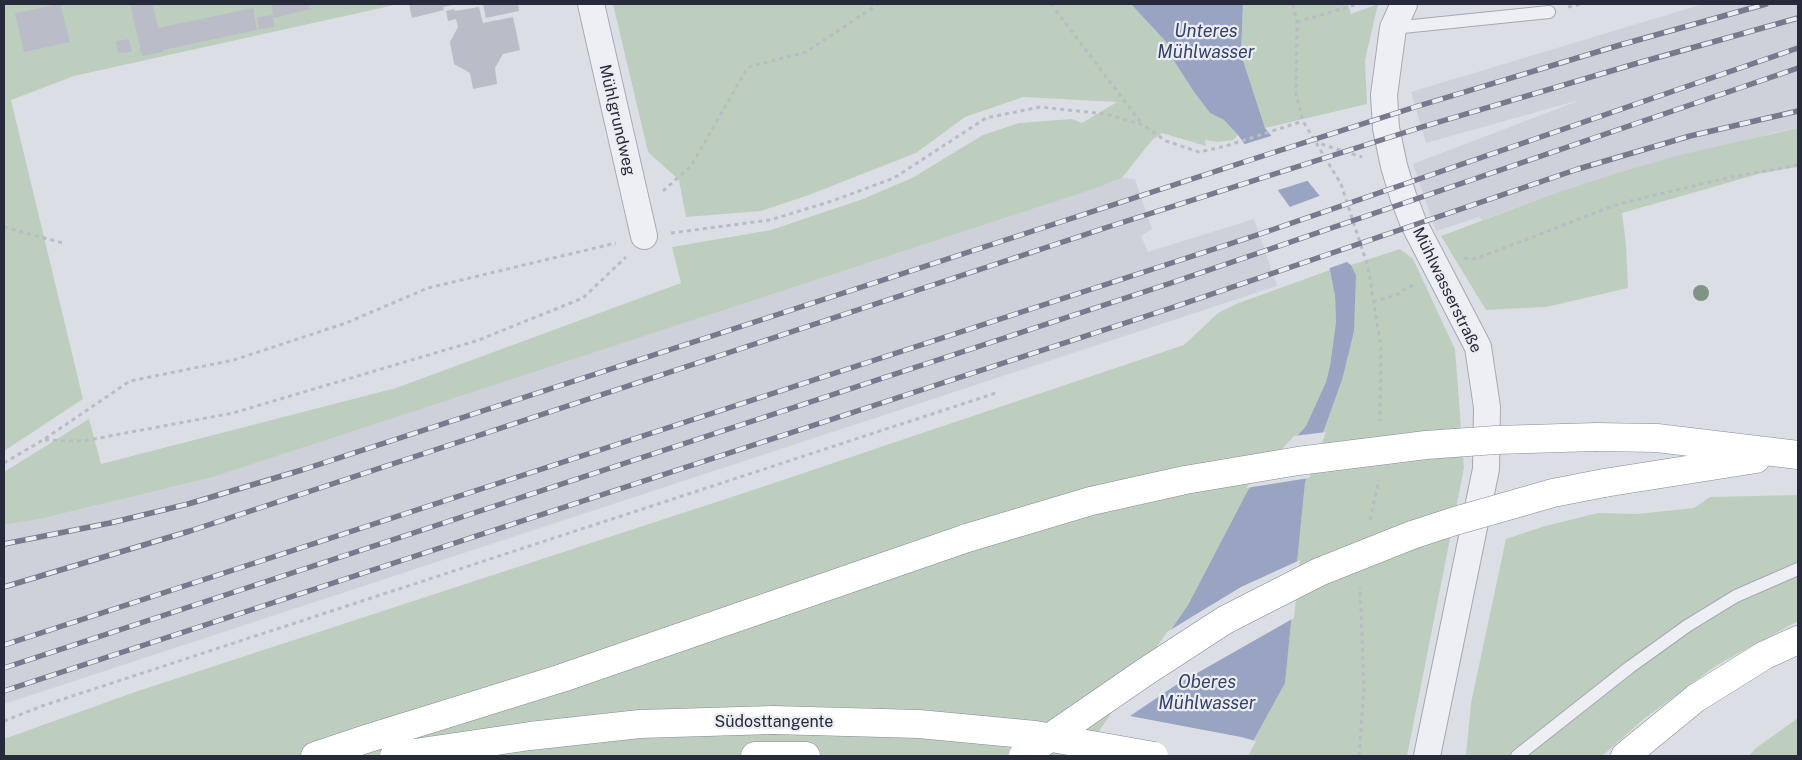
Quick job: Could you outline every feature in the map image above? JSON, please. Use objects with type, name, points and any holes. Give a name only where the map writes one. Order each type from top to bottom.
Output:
[{"type":"highway","points":[[315,756],[562,678],[967,538],[1091,501],[1185,480],[1298,461],[1426,445],[1496,440],[1596,437],[1657,438],[1794,455]]},
{"type":"highway","points":[[1024,756],[1145,672],[1225,620],[1319,572],[1412,535],[1455,520],[1553,493],[1604,483],[1794,455]]},
{"type":"highway","points":[[1625,756],[1696,698],[1765,655],[1798,640]]},
{"type":"highway","name":"Südosttangente","points":[[394,756],[530,736],[640,724],[773,720],[919,724],[1016,733],[1154,756]]},
{"type":"highway","name":"Südosttangente","points":[[764,756],[806,756]]},
{"type":"street","name":"Mühlgrundweg","points":[[591,4],[641,225]]},
{"type":"street","name":"Mühlwasserstraße","points":[[1404,4],[1393,28],[1384,95],[1386,128],[1394,166],[1413,222],[1478,347],[1487,407],[1484,478],[1428,756]]},
{"type":"lane","points":[[1393,28],[1548,12]]},
{"type":"lane","points":[[1517,756],[1630,667],[1687,626],[1736,596],[1798,569]]},
{"type":"path","points":[[43,440],[83,441],[233,413],[479,340],[583,298],[626,257],[641,225],[691,166],[748,67],[806,52],[878,4]]},
{"type":"path","points":[[1051,4],[1142,125]]},
{"type":"path","points":[[1293,4],[1298,22],[1296,94],[1303,121],[1312,137],[1324,146],[1394,166]]},
{"type":"path","points":[[1298,22],[1358,4]]},
{"type":"path","points":[[4,463],[43,440],[130,381],[234,360],[346,323],[428,288],[641,225],[770,220],[832,202],[894,178],[986,118],[1040,107],[1106,114],[1142,125],[1166,141],[1199,152],[1226,146],[1303,121]]},
{"type":"path","points":[[1374,302],[1397,295],[1406,288],[1421,284],[1460,258],[1478,258],[1618,204],[1731,177],[1798,165]]},
{"type":"path","points":[[4,227],[63,243]]},
{"type":"path","points":[[4,721],[42,706],[996,393]]},
{"type":"shaded area","points":[[1703,4],[1798,4],[1798,128],[1776,132],[1553,194],[1482,220],[1479,217],[1436,231],[1413,164],[1583,99],[1426,143],[1411,92]]},
{"type":"shaded area","points":[[1122,178],[1135,179],[1152,229],[1141,236],[1148,252],[1254,219],[1277,286],[4,704],[4,525],[40,519],[213,477]]},
{"type":"green space","points":[[4,4],[399,4],[74,76],[11,100],[83,399],[4,451]]},
{"type":"green space","points":[[613,4],[1131,4],[1168,44],[1174,61],[1210,113],[1224,120],[1238,135],[1233,140],[1218,142],[1205,140],[1206,146],[1162,133],[1152,140],[1122,178],[1093,189],[213,477],[40,519],[4,525],[4,472],[89,419],[101,464],[396,388],[681,283],[672,247],[771,230],[863,199],[912,178],[983,135],[1019,123],[1072,119],[1082,123],[1117,102],[1023,97],[965,117],[916,153],[806,196],[761,211],[686,217],[679,180],[648,152]]},
{"type":"green space","points":[[1243,4],[1348,4],[1351,14],[1378,4],[1365,60],[1367,104],[1265,128],[1241,54]]},
{"type":"green space","points":[[1798,128],[1798,167],[1762,173],[1622,213],[1626,244],[1628,288],[1546,307],[1486,310],[1441,236],[1553,194],[1621,172],[1684,154]]},
{"type":"green space","points":[[1400,249],[1413,259],[1455,349],[1464,468],[1407,756],[1245,756],[1285,682],[1305,483],[1342,380],[1356,276],[1351,265]]},
{"type":"green space","points":[[1330,270],[1335,296],[1336,322],[1330,366],[1326,382],[1306,426],[1248,490],[1188,605],[1084,756],[4,756],[4,739],[135,692],[750,491],[1184,345],[1218,313],[1236,304]]},
{"type":"green space","points":[[1798,495],[1798,621],[1717,665],[1645,718],[1602,756],[1466,756],[1471,703],[1506,539],[1545,526],[1598,513],[1637,514],[1694,508],[1710,497]]},
{"type":"green space","points":[[1798,718],[1798,756],[1749,756],[1756,748]]},
{"type":"water","name":"Oberes Mühlwasser","points":[[1131,4],[1243,4],[1241,54],[1265,128],[1319,195],[1334,220],[1348,263],[1356,275],[1354,331],[1342,380],[1305,483],[1285,683],[1245,756],[1084,756],[1188,605],[1248,490],[1306,426],[1326,382],[1336,322],[1335,296],[1328,260],[1238,135],[1224,120],[1210,113],[1194,92],[1174,61],[1168,44]]},
{"type":"pier","points":[[1274,135],[1310,180],[1275,191],[1242,145]]},
{"type":"pier","points":[[1322,195],[1337,219],[1350,261],[1327,269],[1325,261],[1287,208]]},
{"type":"pier","points":[[1326,432],[1309,478],[1246,488],[1294,436]]},
{"type":"pier","points":[[1300,560],[1294,618],[1176,685],[1130,716],[1256,741],[1248,756],[1082,756],[1167,632],[1241,587]]},
{"type":"building","points":[[60,4],[70,42],[24,52],[15,13]]},
{"type":"building","points":[[130,4],[153,4],[158,28],[253,8],[257,30],[142,56]]},
{"type":"building","points":[[271,4],[309,4],[311,9],[274,18]]},
{"type":"building","points":[[409,4],[453,5],[443,7],[444,10],[412,18]]},
{"type":"building","points":[[483,4],[518,4],[519,11],[486,18]]},
{"type":"building","points":[[479,7],[483,23],[513,17],[520,50],[503,54],[495,68],[497,84],[473,89],[470,73],[454,64],[450,42],[458,27],[456,19],[448,21],[446,11]]},
{"type":"building","points":[[273,15],[274,27],[259,29],[257,17]]},
{"type":"building","points":[[129,39],[132,52],[118,53],[116,41]]},
{"type":"railway","points":[[4,544],[110,523],[188,504],[305,469],[1415,107],[1620,45],[1766,4]]},
{"type":"railway","points":[[4,587],[190,531],[1108,227],[1422,127],[1798,18]]},
{"type":"railway","points":[[4,645],[1260,234],[1798,48]]},
{"type":"railway","points":[[4,668],[1171,283],[1798,68]]},
{"type":"railway","points":[[4,691],[1171,308],[1578,169],[1690,136],[1798,111]]},
{"type":"water label","name":"Unteres Mühlwasser","points":[[1206,41]]}]
